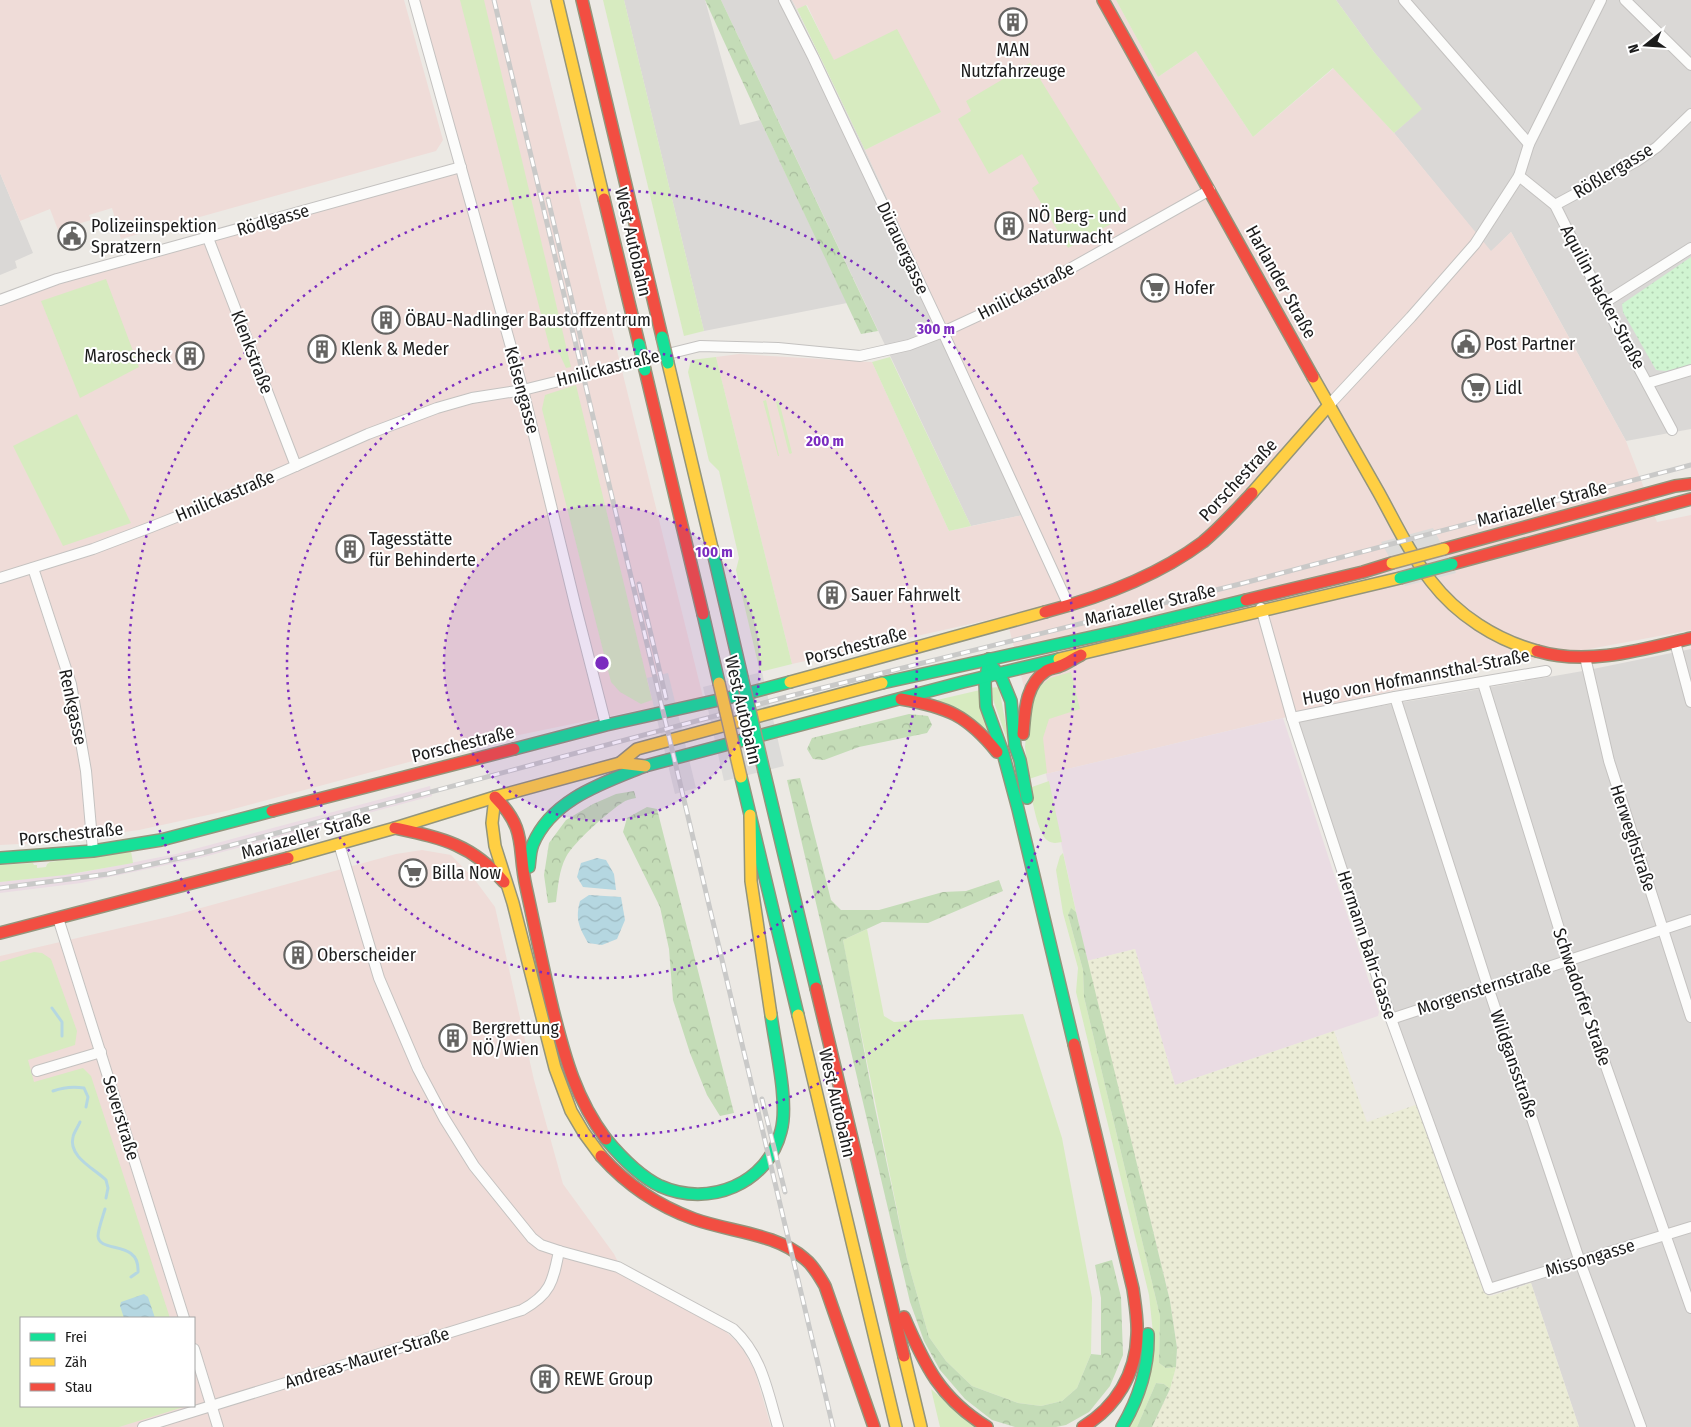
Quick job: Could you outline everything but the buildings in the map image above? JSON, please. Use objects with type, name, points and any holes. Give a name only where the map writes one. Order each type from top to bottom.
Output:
[{"type":"main road","name":"West Autobahn","points":[[557,0],[896,1427]]},
{"type":"main road","name":"West Autobahn","points":[[582,0],[921,1427]]},
{"type":"main road","name":"Harlander Straße","points":[[1103,0],[1210,190],[1263,289],[1413,554],[1430,580]]},
{"type":"main road","name":"Porschestraße","points":[[0,858],[93,851],[161,840],[606,725],[741,695],[1069,606],[1171,562],[1202,542],[1228,520],[1329,404]]},
{"type":"main road","name":"Mariazeller Straße","points":[[620,763],[637,749],[883,684],[1109,633],[1364,572],[1675,486],[1691,484]]},
{"type":"main road","name":"Mariazeller Straße","points":[[0,933],[219,877],[395,828],[495,796],[620,763],[644,766],[998,674],[1400,578],[1691,499]]},
{"type":"main road","name":"Hugo von Hofmannsthal-Straße","points":[[1430,580],[1438,591],[1461,612],[1488,632],[1520,646],[1535,650],[1584,657],[1691,638]]},
{"type":"main road","points":[[1020,760],[1030,689],[1041,674],[1081,655]]},
{"type":"main road","points":[[989,659],[1011,701],[1015,746],[1020,760],[1061,946],[1145,1299],[1149,1342],[1143,1384],[1131,1412],[1122,1427]]},
{"type":"main road","points":[[989,659],[990,666],[985,683],[986,706],[1007,768],[1018,809],[1130,1279],[1136,1316],[1137,1343],[1124,1387],[1110,1408],[1083,1427]]},
{"type":"main road","points":[[901,699],[929,704],[957,714],[985,736],[1007,768]]},
{"type":"main road","points":[[530,904],[529,864],[534,843],[543,826],[556,810],[578,795],[644,766]]},
{"type":"main road","points":[[495,796],[492,825],[494,842],[509,889],[558,1080],[571,1112],[594,1146],[618,1173],[639,1191],[667,1208],[712,1225],[772,1240],[789,1247],[814,1266],[825,1286],[874,1427]]},
{"type":"main road","points":[[495,796],[509,812],[518,827],[524,880],[564,1057],[577,1093],[606,1140],[640,1172],[660,1186],[702,1195],[718,1193],[738,1186],[757,1174],[767,1162],[781,1133],[783,1115],[782,1091],[752,881],[750,815]]},
{"type":"main road","points":[[395,828],[438,837],[468,849],[493,868],[509,889]]},
{"type":"main road","points":[[881,1258],[904,1318],[931,1376],[944,1393],[963,1412],[987,1427]]},
{"type":"street","name":"Kelsengasse","points":[[414,0],[523,390],[606,725]]},
{"type":"street","name":"Dürauergasse","points":[[784,0],[943,332],[1069,606]]},
{"type":"street","points":[[1404,0],[1529,144]]},
{"type":"street","name":"Porschestraße","points":[[1329,404],[1411,317],[1475,244],[1519,176],[1529,144],[1600,0]]},
{"type":"street","points":[[1625,0],[1691,65]]},
{"type":"street","name":"Rößlergasse","points":[[1555,205],[1637,161],[1656,147],[1691,114]]},
{"type":"street","name":"Rödlgasse","points":[[0,300],[57,279],[461,167]]},
{"type":"street","name":"Aquilin Hacker-Straße","points":[[1519,176],[1555,205],[1604,303],[1672,430]]},
{"type":"street","name":"Hnilickastraße","points":[[0,578],[93,549],[152,528],[368,434],[437,408],[472,398],[523,390],[700,346],[778,348],[860,356],[910,345],[1025,294],[1210,190]]},
{"type":"street","name":"Klenkstraße","points":[[208,238],[296,466]]},
{"type":"street","points":[[1604,303],[1691,248]]},
{"type":"street","points":[[1648,383],[1691,370]]},
{"type":"street","name":"Renkgasse","points":[[33,568],[71,684],[86,771],[93,851]]},
{"type":"street","name":"Hermann Bahr-Gasse","points":[[1258,597],[1292,718],[1391,1019],[1489,1288]]},
{"type":"street","points":[[1675,642],[1691,702]]},
{"type":"street","name":"Herweghstraße","points":[[1584,657],[1609,761],[1691,1017]]},
{"type":"street","name":"Hugo von Hofmannsthal-Straße","points":[[1292,718],[1546,670]]},
{"type":"street","name":"Schwadorfer Straße","points":[[1483,683],[1569,961],[1691,1308]]},
{"type":"street","name":"Wildgansstraße","points":[[1395,698],[1488,987],[1580,1262],[1641,1427]]},
{"type":"street","points":[[338,844],[374,962],[390,1005],[418,1069],[444,1118],[474,1166],[532,1238],[541,1245],[618,1267],[733,1329],[748,1346],[761,1369],[778,1427]]},
{"type":"street","name":"Severstraße","points":[[58,918],[184,1317]]},
{"type":"street","name":"Morgensternstraße","points":[[1391,1019],[1691,920]]},
{"type":"street","points":[[37,1071],[101,1052]]},
{"type":"street","name":"Missongasse","points":[[1489,1288],[1691,1227]]},
{"type":"street","name":"Andreas-Maurer-Straße","points":[[143,1427],[522,1310],[543,1295],[553,1280],[559,1251]]},
{"type":"street","points":[[195,1352],[218,1427]]},
{"type":"shaded area","points":[[0,0],[404,0],[443,140],[436,151],[121,239],[112,208],[89,215],[91,220],[58,230],[50,209],[20,221],[0,173]]},
{"type":"shaded area","points":[[419,0],[530,0],[703,697],[480,743],[226,811],[139,830],[39,843],[0,845],[0,303],[58,280],[462,170]]},
{"type":"shaded area","points":[[624,0],[705,0],[740,125],[760,120],[847,303],[704,331]]},
{"type":"shaded area","points":[[721,0],[792,0],[865,150],[1032,513],[971,526]]},
{"type":"shaded area","points":[[792,0],[1116,0],[1158,77],[1196,51],[1253,137],[1334,68],[1394,133],[1491,251],[1511,232],[1626,441],[1657,522],[1691,515],[1691,630],[1467,672],[1046,774],[1006,616],[792,664],[716,357],[739,354],[872,362],[949,531],[1032,513],[865,150],[941,112],[834,61],[807,5],[797,9]]},
{"type":"shaded area","points":[[1336,0],[1691,0],[1691,429],[1626,441],[1511,232],[1491,252],[1394,133],[1421,109],[1374,52]]},
{"type":"shaded area","points":[[0,173],[33,253],[15,261],[17,268],[0,275]]},
{"type":"shaded area","points":[[1691,649],[1691,1427],[1579,1427],[1531,1283],[1487,1296],[1388,1023],[1289,722],[1583,671]]},
{"type":"shaded area","points":[[1283,718],[1379,1012],[1378,1016],[1175,1085],[1135,949],[1087,961],[1046,774]]},
{"type":"shaded area","points":[[430,786],[432,796],[200,858],[81,883],[0,893],[0,882],[84,872],[176,854]]},
{"type":"shaded area","points":[[422,850],[451,855],[475,880],[495,907],[534,1080],[563,1184],[614,1254],[626,1278],[724,1330],[741,1346],[755,1371],[771,1427],[0,1427],[0,956],[172,916],[396,854]]},
{"type":"green space","points":[[460,0],[484,0],[571,367],[566,368],[560,355],[550,349]]},
{"type":"green space","points":[[603,0],[624,0],[704,331],[684,336]]},
{"type":"green space","points":[[705,0],[721,0],[878,331],[861,334]]},
{"type":"green space","points":[[1116,0],[1336,0],[1374,52],[1422,109],[1394,133],[1333,68],[1253,137],[1196,51],[1158,77]]},
{"type":"green space","points":[[806,5],[834,60],[897,29],[941,112],[865,150],[797,9]]},
{"type":"green space","points":[[1030,63],[1125,216],[1068,248],[1032,188],[1039,183],[1022,154],[989,174],[958,119],[971,111],[966,101]]},
{"type":"green space","points":[[1691,257],[1691,365],[1666,371],[1656,370],[1623,312],[1622,304]]},
{"type":"green space","points":[[106,279],[139,367],[80,398],[41,301]]},
{"type":"green space","points":[[716,357],[792,664],[760,672],[736,570],[739,558],[719,471],[709,461],[688,372],[691,360]]},
{"type":"green space","points":[[890,357],[971,526],[949,531],[872,362]]},
{"type":"green space","points":[[576,385],[652,700],[641,704],[620,692],[611,682],[542,409],[545,395]]},
{"type":"green space","points":[[766,400],[779,456],[763,401]]},
{"type":"green space","points":[[779,401],[792,453],[790,454],[776,402]]},
{"type":"green space","points":[[77,414],[131,523],[63,546],[13,446]]},
{"type":"green space","points":[[1071,672],[1080,709],[1049,719],[1043,738],[1047,773],[1029,779],[1025,747],[1032,693],[1050,678]]},
{"type":"green space","points":[[999,687],[1010,748],[989,688]]},
{"type":"green space","points":[[980,690],[994,741],[937,700]]},
{"type":"green space","points":[[909,714],[928,716],[932,725],[927,733],[859,747],[824,760],[813,759],[807,749],[812,738]]},
{"type":"green space","points":[[800,778],[831,900],[841,910],[879,910],[943,892],[966,891],[999,880],[1003,891],[928,923],[882,922],[843,940],[874,1103],[907,1259],[929,1337],[946,1361],[972,1386],[1018,1403],[1041,1406],[1062,1401],[1077,1388],[1091,1354],[1101,1355],[1101,1298],[1095,1265],[1112,1260],[1121,1297],[1123,1355],[1110,1386],[1089,1412],[1066,1425],[1056,1427],[1015,1427],[992,1420],[965,1399],[940,1370],[924,1341],[910,1302],[787,780]]},
{"type":"green space","points":[[1049,781],[1062,842],[1056,843],[1047,840],[1041,830],[1029,788]]},
{"type":"green space","points":[[634,791],[636,798],[624,802],[608,814],[591,828],[570,851],[562,867],[556,902],[548,903],[544,875],[549,843],[566,820],[593,804],[616,794]]},
{"type":"green space","points":[[647,807],[657,809],[734,1113],[720,1116],[707,1095],[690,1053],[673,1000],[669,949],[660,907],[623,832],[627,818]]},
{"type":"green space","points":[[131,851],[133,863],[65,875],[0,882],[0,865],[33,863],[37,865],[37,868],[46,867],[50,862]]},
{"type":"green space","points":[[1063,853],[1076,912],[1071,909],[1068,915],[1083,970],[1084,997],[1160,1316],[1159,1363],[1166,1368],[1176,1367],[1170,1389],[1164,1384],[1156,1383],[1137,1427],[1129,1427],[1153,1333],[1149,1295],[1076,992],[1078,968],[1063,913],[1056,870],[1060,856]]},
{"type":"green space","points":[[1071,908],[1076,912],[1170,1301],[1177,1348],[1176,1367],[1166,1368],[1159,1363],[1160,1316],[1084,997],[1083,970],[1068,915]]},
{"type":"green space","points":[[867,929],[884,1016],[894,1022],[1023,1014],[1062,1138],[1092,1298],[1091,1354],[1077,1388],[1062,1401],[1041,1406],[1018,1403],[972,1386],[946,1361],[929,1337],[907,1259],[843,940]]},
{"type":"green space","points":[[1135,949],[1175,1085],[1334,1031],[1367,1122],[1418,1104],[1487,1295],[1491,1296],[1531,1283],[1579,1427],[1152,1427],[1170,1389],[1176,1367],[1177,1348],[1170,1301],[1087,961]]},
{"type":"green space","points":[[34,952],[42,953],[51,959],[77,1031],[75,1045],[28,1060],[34,1082],[83,1068],[91,1076],[170,1317],[20,1317],[20,1407],[184,1407],[119,1427],[0,1427],[0,962]]},
{"type":"green space","points":[[1156,1383],[1164,1384],[1170,1389],[1152,1427],[1137,1427]]},
{"type":"green space","points":[[931,1389],[975,1427],[940,1427]]},
{"type":"water","points":[[597,858],[606,860],[614,874],[616,890],[583,887],[577,877],[581,863]]},
{"type":"water","points":[[589,895],[621,897],[625,920],[617,939],[602,945],[588,943],[580,927],[578,913],[580,901]]},
{"type":"water","points":[[144,1294],[148,1297],[155,1317],[124,1317],[120,1306],[121,1302]]},
{"type":"pier","points":[[1433,528],[1456,573],[1405,586],[1381,542]]},
{"type":"pier","points":[[762,672],[784,766],[724,781],[703,687]]},
{"type":"pier","points":[[668,673],[696,788],[675,794],[647,678]]},
{"type":"waterway","points":[[52,1008],[62,1022],[62,1036]]},
{"type":"waterway","points":[[53,1091],[68,1087],[84,1088],[88,1097],[86,1107]]},
{"type":"waterway","points":[[80,1122],[73,1137],[74,1151],[106,1180],[108,1188],[106,1198]]},
{"type":"waterway","points":[[105,1209],[98,1236],[105,1245],[133,1255],[137,1262],[138,1272],[131,1277]]},
{"type":"railway","points":[[494,0],[833,1427]]},
{"type":"railway","points":[[548,199],[590,377]]},
{"type":"railway","points":[[0,888],[108,874],[202,853],[786,697],[1240,584],[1691,465]]},
{"type":"railway","points":[[639,584],[666,698]]},
{"type":"railway","points":[[762,1099],[785,1192]]},
{"type":"traffic: fast","points":[[662,337],[668,363]]},
{"type":"traffic: fast","points":[[639,344],[645,370]]},
{"type":"traffic: fast","points":[[712,548],[742,677]]},
{"type":"traffic: fast","points":[[1400,578],[1452,564]]},
{"type":"traffic: fast","points":[[882,683],[1119,631],[1246,600]]},
{"type":"traffic: fast","points":[[703,614],[719,683]]},
{"type":"traffic: fast","points":[[989,659],[985,683],[986,706],[1003,753],[1018,809],[1074,1044]]},
{"type":"traffic: fast","points":[[989,659],[1002,679],[1011,701],[1015,746],[1020,760],[1027,798]]},
{"type":"traffic: fast","points":[[645,766],[963,682],[1059,659]]},
{"type":"traffic: fast","points":[[742,677],[764,771]]},
{"type":"traffic: fast","points":[[514,749],[606,725],[741,695],[790,682]]},
{"type":"traffic: fast","points":[[529,867],[533,844],[542,828],[553,815],[580,794],[645,766]]},
{"type":"traffic: fast","points":[[764,771],[816,988]]},
{"type":"traffic: fast","points":[[741,777],[798,1015]]},
{"type":"traffic: fast","points":[[0,858],[93,851],[161,840],[272,811]]},
{"type":"traffic: fast","points":[[606,1139],[624,1159],[645,1177],[660,1186],[679,1192],[698,1194],[716,1192],[734,1187],[750,1177],[764,1165],[774,1149],[781,1131],[783,1119],[782,1090],[771,1015]]},
{"type":"traffic: fast","points":[[1122,1427],[1142,1382],[1147,1359],[1148,1334]]},
{"type":"traffic: slow","points":[[557,0],[604,199]]},
{"type":"traffic: slow","points":[[668,363],[712,548]]},
{"type":"traffic: slow","points":[[1313,377],[1410,549],[1431,581],[1453,605],[1478,625],[1507,640],[1537,651]]},
{"type":"traffic: slow","points":[[1252,493],[1329,405]]},
{"type":"traffic: slow","points":[[1392,563],[1444,549]]},
{"type":"traffic: slow","points":[[1059,659],[1400,578]]},
{"type":"traffic: slow","points":[[790,682],[1045,612]]},
{"type":"traffic: slow","points":[[719,683],[741,777]]},
{"type":"traffic: slow","points":[[620,763],[637,749],[882,683]]},
{"type":"traffic: slow","points":[[288,858],[495,797],[620,763],[645,766]]},
{"type":"traffic: slow","points":[[495,797],[492,823],[495,846],[513,903],[555,1068],[571,1111],[601,1156]]},
{"type":"traffic: slow","points":[[750,815],[751,881],[771,1015]]},
{"type":"traffic: slow","points":[[798,1015],[896,1427]]},
{"type":"traffic: slow","points":[[904,1356],[921,1427]]},
{"type":"traffic: jam","points":[[582,0],[662,337]]},
{"type":"traffic: jam","points":[[1103,0],[1313,377]]},
{"type":"traffic: jam","points":[[604,199],[639,344]]},
{"type":"traffic: jam","points":[[645,370],[703,614]]},
{"type":"traffic: jam","points":[[1444,549],[1675,486],[1691,484]]},
{"type":"traffic: jam","points":[[1045,612],[1107,592],[1167,565],[1203,542],[1252,493]]},
{"type":"traffic: jam","points":[[1452,564],[1691,499]]},
{"type":"traffic: jam","points":[[1246,600],[1363,572],[1392,563]]},
{"type":"traffic: jam","points":[[1537,651],[1575,657],[1595,657],[1614,655],[1691,638]]},
{"type":"traffic: jam","points":[[1023,734],[1027,700],[1030,691],[1039,677],[1048,670],[1063,665],[1081,655]]},
{"type":"traffic: jam","points":[[901,699],[931,705],[966,721],[997,752]]},
{"type":"traffic: jam","points":[[272,811],[514,749]]},
{"type":"traffic: jam","points":[[495,797],[512,819],[520,839],[523,873],[542,964],[567,1061],[579,1093],[606,1139]]},
{"type":"traffic: jam","points":[[395,828],[455,844],[480,859],[504,882]]},
{"type":"traffic: jam","points":[[0,933],[288,858]]},
{"type":"traffic: jam","points":[[816,988],[904,1356]]},
{"type":"traffic: jam","points":[[1074,1044],[1133,1289],[1137,1324],[1136,1349],[1133,1363],[1122,1388],[1105,1410],[1083,1427]]},
{"type":"traffic: jam","points":[[601,1156],[632,1185],[668,1208],[694,1219],[767,1238],[793,1250],[808,1262],[825,1286],[874,1427]]},
{"type":"traffic: jam","points":[[904,1317],[919,1351],[936,1380],[957,1404],[987,1427]]},
{"type":"place","name":"MAN Nutzfahrzeuge","points":[[1013,22]]},
{"type":"place","name":"NÖ Berg- und Naturwacht","points":[[1009,226]]},
{"type":"place","name":"Polizeiinspektion Spratzern","points":[[72,236]]},
{"type":"place","name":"Hofer","points":[[1155,288]]},
{"type":"place","name":"ÖBAU-Nadlinger Baustoffzentrum","points":[[386,320]]},
{"type":"place","name":"Post Partner","points":[[1466,344]]},
{"type":"place","name":"Klenk & Meder","points":[[322,349]]},
{"type":"place","name":"Maroscheck","points":[[190,356]]},
{"type":"place","name":"Lidl","points":[[1476,388]]},
{"type":"place","name":"Tagesstätte für Behinderte","points":[[350,549]]},
{"type":"place","name":"Sauer Fahrwelt","points":[[832,595]]},
{"type":"place","name":"Billa Now","points":[[413,873]]},
{"type":"place","name":"Oberscheider","points":[[298,955]]},
{"type":"place","name":"Bergrettung NÖ/Wien","points":[[453,1038]]},
{"type":"place","name":"REWE Group","points":[[545,1379]]}]
